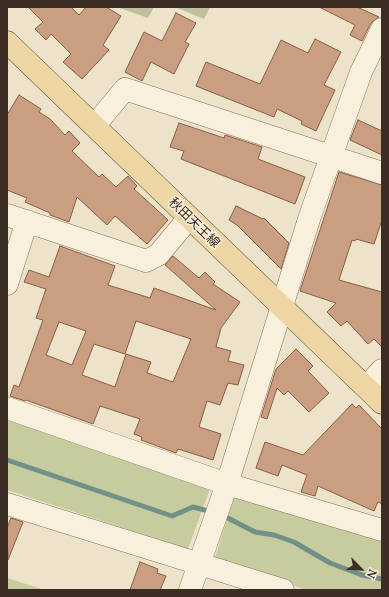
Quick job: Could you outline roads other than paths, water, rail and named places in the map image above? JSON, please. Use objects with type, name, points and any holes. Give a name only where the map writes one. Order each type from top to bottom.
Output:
[{"type":"main road","name":"秋田天王線","points":[[7,42],[95,125],[189,218],[382,403]]},
{"type":"street","points":[[190,590],[224,490],[310,216],[361,72],[382,29]]},
{"type":"street","points":[[95,125],[125,89],[332,156],[382,174]]},
{"type":"street","points":[[7,284],[17,218],[146,261],[158,255],[189,218]]},
{"type":"street","points":[[366,387],[382,370]]},
{"type":"street","points":[[7,408],[224,490],[382,530]]},
{"type":"street","points":[[7,504],[201,556],[284,590]]},
{"type":"waterway","points":[[7,460],[172,516],[193,507],[212,512]]},
{"type":"waterway","points":[[222,515],[255,532],[274,535],[294,542],[330,563],[362,575],[382,579]]}]
